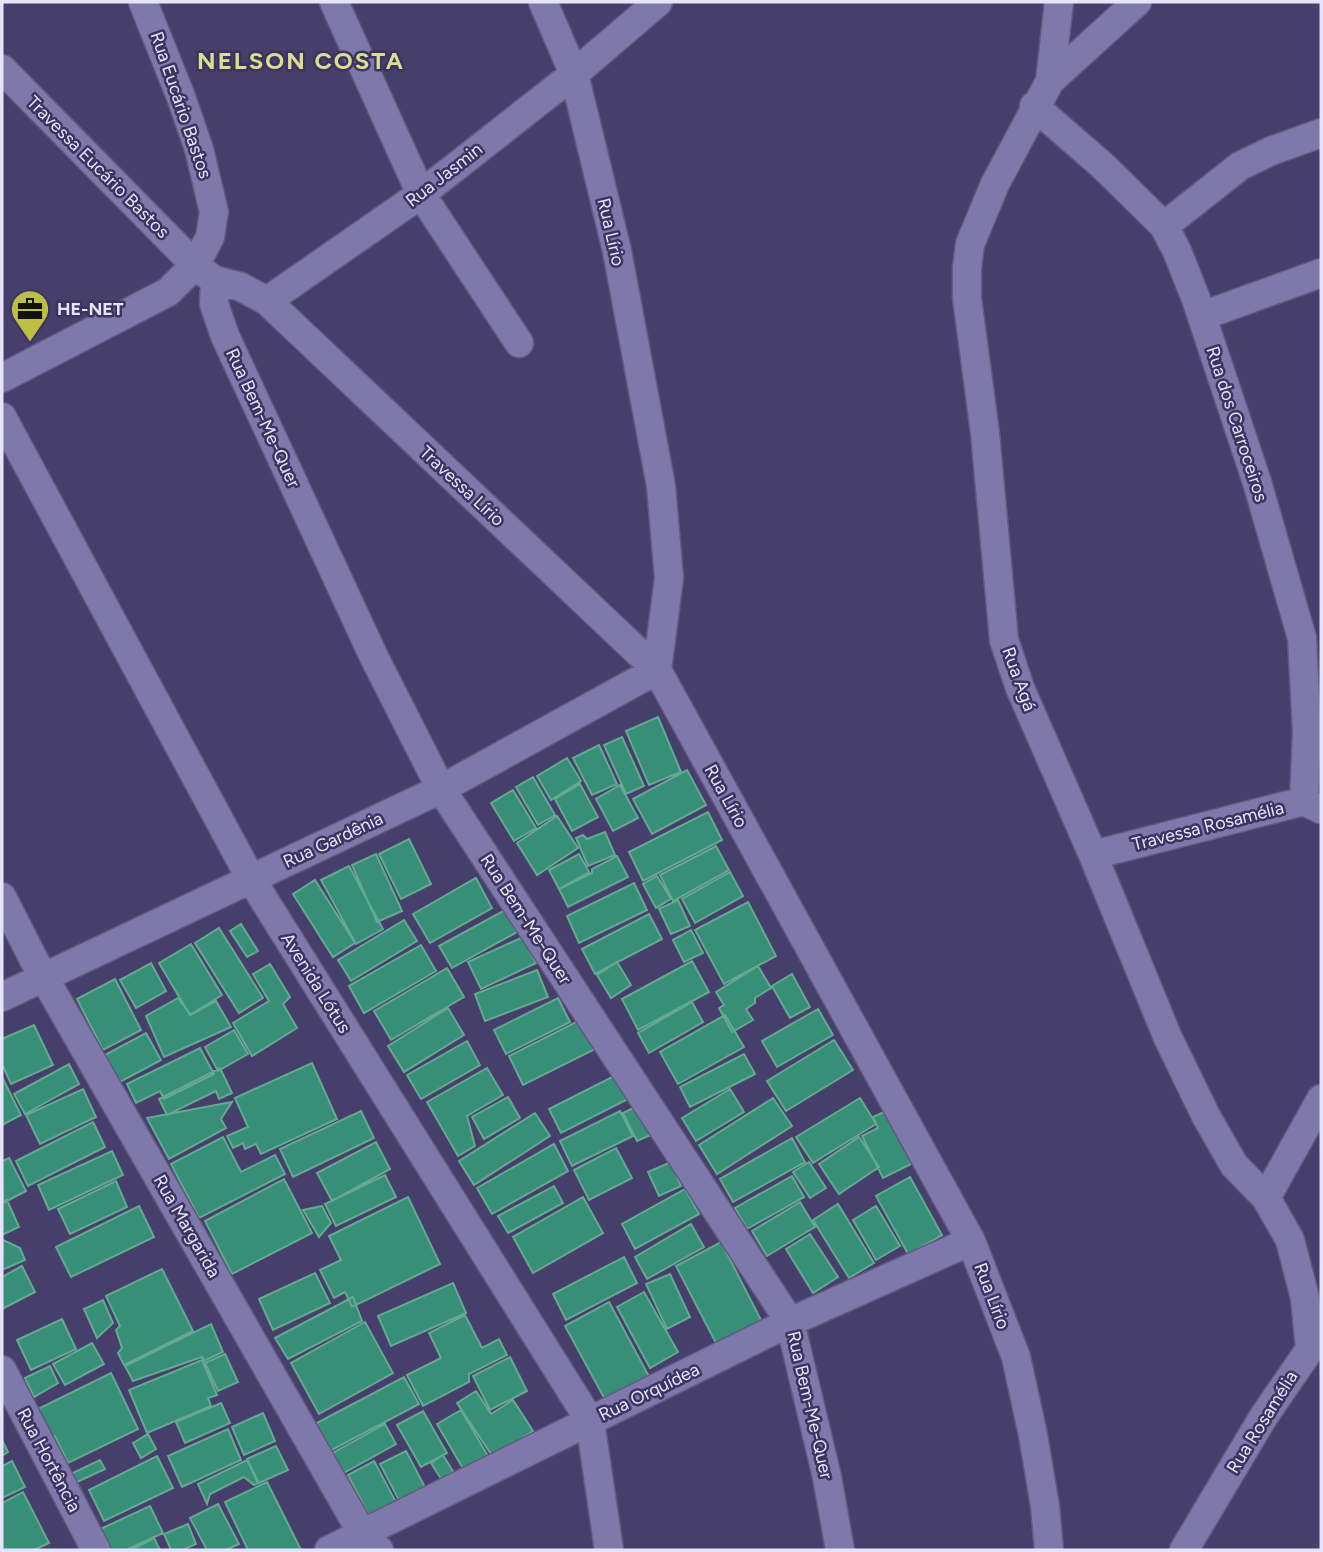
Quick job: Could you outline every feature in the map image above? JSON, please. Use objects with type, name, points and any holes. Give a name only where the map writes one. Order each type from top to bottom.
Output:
[{"type":"street","name":"Rua Eucário Bastos","points":[[143,2],[199,149],[214,212],[205,273]]},
{"type":"street","points":[[334,2],[421,194],[519,343]]},
{"type":"street","name":"Rua Lírio","points":[[543,2],[574,74],[617,251],[661,485],[669,578],[657,670],[971,1241],[1016,1357],[1033,1435],[1045,1506],[1049,1550]]},
{"type":"street","name":"Rua Jasmin","points":[[267,302],[421,194],[574,74],[658,2]]},
{"type":"street","name":"Rua Agá","points":[[1050,82],[1059,2]]},
{"type":"street","name":"Rua Agá","points":[[1137,2],[1050,82],[1034,106],[995,184],[970,244],[967,298],[985,433],[1004,640],[1020,688],[1093,855],[1168,1038],[1206,1116],[1234,1165],[1266,1198]]},
{"type":"street","name":"Travessa Eucário Bastos","points":[[2,69],[205,273]]},
{"type":"street","name":"Rua dos Carroceiros","points":[[1034,106],[1164,226],[1177,251],[1202,316],[1257,482],[1302,638],[1313,805]]},
{"type":"street","points":[[1164,226],[1240,166],[1321,133]]},
{"type":"street","points":[[2,379],[205,273],[241,287],[267,302]]},
{"type":"street","name":"Rua Bem-Me-Quer","points":[[205,273],[225,336],[374,657],[441,789],[790,1322],[827,1477],[840,1550]]},
{"type":"street","points":[[1202,316],[1321,273]]},
{"type":"street","name":"Travessa Lírio","points":[[267,302],[657,670]]},
{"type":"street","name":"Avenida Lótus","points":[[2,418],[251,879],[590,1421],[609,1550]]},
{"type":"street","name":"Rua Gardênia","points":[[2,997],[441,789],[657,670]]},
{"type":"street","name":"Travessa Rosamélia","points":[[1093,855],[1313,805]]},
{"type":"street","name":"Rua Margarida","points":[[2,897],[34,960],[370,1542]]},
{"type":"street","points":[[1266,1198],[1321,1099]]},
{"type":"street","name":"Rua Rosamélia","points":[[1184,1550],[1264,1416],[1315,1352],[1290,1240],[1266,1198]]},
{"type":"street","name":"Rua Orquídea","points":[[329,1550],[370,1542],[590,1421],[790,1322],[971,1241]]},
{"type":"street","name":"Rua Hortência","points":[[2,1370],[96,1550]]},
{"type":"building","points":[[658,717],[681,772],[649,785],[626,731]]},
{"type":"building","points":[[622,737],[644,786],[626,794],[604,745]]},
{"type":"building","points":[[599,745],[617,784],[592,795],[573,758]]},
{"type":"building","points":[[567,758],[581,781],[551,800],[537,776]]},
{"type":"building","points":[[687,770],[706,805],[652,834],[633,799]]},
{"type":"building","points":[[533,777],[555,815],[538,825],[516,787]]},
{"type":"building","points":[[580,784],[598,817],[572,831],[555,799]]},
{"type":"building","points":[[620,785],[638,818],[613,831],[596,799]]},
{"type":"building","points":[[513,790],[536,828],[514,841],[491,803]]},
{"type":"building","points":[[708,812],[722,840],[643,881],[629,852]]},
{"type":"building","points":[[557,816],[578,848],[537,875],[517,843]]},
{"type":"building","points":[[605,832],[615,855],[588,866],[576,838],[583,835],[587,839]]},
{"type":"building","points":[[409,839],[431,884],[401,899],[379,854]]},
{"type":"building","points":[[716,846],[729,870],[673,901],[660,875]]},
{"type":"building","points":[[376,854],[402,911],[377,922],[352,865]]},
{"type":"building","points":[[579,854],[589,872],[559,889],[549,870]]},
{"type":"building","points":[[617,856],[628,877],[568,907],[559,889],[592,873],[592,869]]},
{"type":"building","points":[[349,866],[383,929],[356,944],[321,880]]},
{"type":"building","points":[[730,872],[743,896],[695,923],[682,899]]},
{"type":"building","points":[[657,876],[671,899],[656,908],[643,884]]},
{"type":"building","points":[[476,878],[492,908],[430,943],[413,914]]},
{"type":"building","points":[[315,880],[355,943],[333,957],[293,894]]},
{"type":"building","points":[[634,883],[647,910],[579,943],[567,916]]},
{"type":"building","points":[[678,900],[690,926],[671,934],[659,909]]},
{"type":"building","points":[[748,902],[776,956],[724,984],[695,930]]},
{"type":"building","points":[[505,910],[517,932],[452,968],[439,946]]},
{"type":"building","points":[[649,914],[662,939],[595,974],[582,949]]},
{"type":"building","points":[[404,920],[417,941],[351,981],[338,960]]},
{"type":"building","points":[[241,924],[258,951],[247,957],[230,931]]},
{"type":"building","points":[[219,928],[263,998],[239,1013],[195,943]]},
{"type":"building","points":[[691,930],[703,953],[684,962],[673,940]]},
{"type":"building","points":[[523,937],[536,963],[481,989],[468,962]]},
{"type":"building","points":[[191,944],[222,995],[190,1015],[159,963]]},
{"type":"building","points":[[421,945],[436,971],[364,1013],[349,986]]},
{"type":"building","points":[[692,961],[709,992],[638,1030],[622,999]]},
{"type":"building","points":[[617,962],[631,985],[611,998],[597,975]]},
{"type":"building","points":[[151,963],[166,991],[136,1008],[120,980]]},
{"type":"building","points":[[270,964],[290,997],[283,1004],[297,1028],[252,1056],[233,1023],[269,1001],[253,974]]},
{"type":"building","points":[[758,966],[771,988],[755,998],[755,1003],[746,1009],[753,1020],[732,1032],[719,1008],[724,1005],[716,992]]},
{"type":"building","points":[[447,968],[464,997],[391,1040],[374,1011]]},
{"type":"building","points":[[537,970],[548,997],[485,1021],[475,994]]},
{"type":"building","points":[[792,974],[810,1007],[790,1018],[772,986]]},
{"type":"building","points":[[115,979],[141,1030],[103,1050],[77,999]]},
{"type":"building","points":[[178,998],[191,1015],[216,1001],[231,1027],[164,1057],[146,1016]]},
{"type":"building","points":[[558,998],[570,1022],[506,1054],[494,1030]]},
{"type":"building","points":[[692,1002],[703,1022],[649,1053],[638,1033]]},
{"type":"building","points":[[448,1008],[464,1035],[404,1072],[388,1046]]},
{"type":"building","points":[[818,1009],[833,1035],[777,1067],[762,1041]]},
{"type":"building","points":[[725,1015],[744,1047],[678,1084],[660,1052]]},
{"type":"building","points":[[582,1019],[597,1048],[523,1085],[509,1056]]},
{"type":"building","points":[[34,1025],[53,1065],[11,1084],[2,1064],[2,1039]]},
{"type":"building","points":[[234,1030],[248,1054],[218,1071],[205,1047]]},
{"type":"building","points":[[146,1033],[161,1060],[120,1082],[105,1055]]},
{"type":"building","points":[[834,1040],[853,1070],[786,1111],[767,1081]]},
{"type":"building","points":[[467,1041],[480,1065],[421,1099],[407,1075]]},
{"type":"building","points":[[200,1048],[214,1074],[164,1099],[160,1091],[136,1103],[127,1084]]},
{"type":"building","points":[[744,1054],[755,1074],[690,1107],[680,1087]]},
{"type":"building","points":[[312,1063],[337,1119],[261,1154],[256,1144],[245,1149],[243,1143],[233,1148],[227,1136],[248,1127],[235,1098]]},
{"type":"building","points":[[69,1064],[79,1084],[25,1114],[14,1094]]},
{"type":"building","points":[[220,1068],[232,1093],[219,1099],[216,1091],[167,1115],[159,1099]]},
{"type":"building","points":[[487,1068],[503,1095],[467,1116],[475,1146],[458,1156],[427,1102]]},
{"type":"building","points":[[616,1075],[628,1099],[561,1133],[549,1109]]},
{"type":"building","points":[[2,1077],[21,1115],[2,1125]]},
{"type":"building","points":[[83,1089],[96,1117],[40,1144],[26,1115]]},
{"type":"building","points":[[730,1089],[744,1112],[696,1141],[682,1118]]},
{"type":"building","points":[[508,1097],[520,1118],[484,1139],[472,1117]]},
{"type":"building","points":[[773,1098],[792,1126],[717,1174],[699,1145]]},
{"type":"building","points":[[860,1098],[876,1124],[813,1163],[796,1137]]},
{"type":"building","points":[[232,1102],[221,1119],[226,1128],[169,1159],[147,1118]]},
{"type":"building","points":[[639,1105],[653,1134],[637,1141],[623,1113]]},
{"type":"building","points":[[888,1110],[915,1162],[883,1178],[862,1136],[878,1128],[873,1117]]},
{"type":"building","points":[[361,1111],[374,1138],[293,1177],[280,1149]]},
{"type":"building","points":[[620,1111],[633,1136],[572,1166],[560,1141]]},
{"type":"building","points":[[535,1113],[550,1136],[474,1185],[459,1161]]},
{"type":"building","points":[[93,1122],[105,1147],[28,1186],[16,1161]]},
{"type":"building","points":[[223,1137],[241,1172],[275,1155],[285,1174],[199,1218],[171,1164]]},
{"type":"building","points":[[859,1137],[879,1167],[839,1194],[819,1164]]},
{"type":"building","points":[[792,1138],[805,1162],[733,1202],[720,1179]]},
{"type":"building","points":[[376,1142],[390,1169],[332,1201],[317,1173]]},
{"type":"building","points":[[554,1144],[568,1171],[492,1214],[477,1188]]},
{"type":"building","points":[[616,1148],[632,1178],[589,1200],[574,1170]]},
{"type":"building","points":[[112,1151],[123,1175],[49,1210],[38,1185]]},
{"type":"building","points":[[9,1158],[26,1191],[3,1203],[2,1161]]},
{"type":"building","points":[[671,1162],[681,1186],[659,1196],[648,1172]]},
{"type":"building","points":[[809,1162],[826,1188],[810,1198],[793,1172]]},
{"type":"building","points":[[385,1175],[396,1197],[336,1226],[325,1204]]},
{"type":"building","points":[[792,1176],[804,1197],[747,1229],[735,1208]]},
{"type":"building","points":[[910,1177],[942,1235],[908,1254],[876,1196]]},
{"type":"building","points":[[284,1179],[312,1233],[232,1274],[205,1221]]},
{"type":"building","points":[[116,1181],[127,1207],[70,1234],[58,1209]]},
{"type":"building","points":[[554,1186],[563,1203],[508,1233],[498,1216]]},
{"type":"building","points":[[685,1189],[699,1214],[635,1249],[622,1224]]},
{"type":"building","points":[[408,1197],[440,1264],[352,1307],[345,1292],[334,1298],[320,1270],[341,1260],[329,1236]]},
{"type":"building","points":[[583,1197],[603,1233],[533,1273],[513,1237]]},
{"type":"building","points":[[7,1200],[19,1227],[2,1235],[2,1203]]},
{"type":"building","points":[[800,1202],[815,1227],[767,1256],[752,1231]]},
{"type":"building","points":[[838,1204],[874,1263],[849,1278],[813,1220]]},
{"type":"building","points":[[139,1206],[154,1237],[71,1277],[56,1247]]},
{"type":"building","points":[[322,1206],[331,1223],[319,1237],[303,1210]]},
{"type":"building","points":[[876,1206],[900,1246],[876,1260],[853,1220]]},
{"type":"building","points":[[691,1224],[704,1247],[647,1279],[635,1257]]},
{"type":"building","points":[[810,1234],[838,1277],[813,1293],[786,1249]]},
{"type":"building","points":[[3,1240],[20,1248],[25,1260],[2,1270]]},
{"type":"building","points":[[721,1242],[763,1324],[718,1347],[676,1266]]},
{"type":"building","points":[[624,1257],[637,1283],[566,1320],[553,1294]]},
{"type":"building","points":[[22,1266],[35,1292],[2,1309],[2,1277]]},
{"type":"building","points":[[162,1269],[193,1331],[124,1365],[118,1353],[122,1348],[116,1330],[120,1326],[106,1296]]},
{"type":"building","points":[[315,1273],[330,1303],[273,1330],[259,1299]]},
{"type":"building","points":[[670,1274],[690,1317],[667,1329],[646,1284]]},
{"type":"building","points":[[453,1283],[466,1313],[391,1346],[378,1316]]},
{"type":"building","points":[[644,1292],[678,1352],[650,1368],[617,1307]]},
{"type":"building","points":[[353,1297],[362,1321],[288,1359],[275,1338]]},
{"type":"building","points":[[103,1300],[113,1323],[97,1338],[84,1309]]},
{"type":"building","points":[[609,1302],[652,1382],[608,1405],[565,1326]]},
{"type":"building","points":[[465,1315],[482,1348],[499,1339],[507,1355],[469,1374],[469,1382],[423,1406],[407,1375],[441,1358],[429,1333]]},
{"type":"building","points":[[62,1319],[76,1349],[31,1370],[17,1340]]},
{"type":"building","points":[[365,1322],[393,1373],[319,1414],[291,1363]]},
{"type":"building","points":[[211,1324],[223,1352],[204,1361],[202,1357],[133,1381],[125,1366]]},
{"type":"building","points":[[92,1343],[104,1364],[65,1385],[53,1364]]},
{"type":"building","points":[[225,1354],[238,1382],[218,1391],[205,1363]]},
{"type":"building","points":[[510,1357],[527,1391],[490,1410],[473,1376]]},
{"type":"building","points":[[202,1360],[217,1395],[208,1398],[211,1406],[147,1433],[129,1390]]},
{"type":"building","points":[[50,1366],[58,1383],[34,1397],[25,1378]]},
{"type":"building","points":[[111,1373],[138,1429],[68,1463],[55,1436],[49,1443],[34,1411]]},
{"type":"building","points":[[404,1377],[419,1404],[330,1451],[315,1424]]},
{"type":"building","points":[[476,1391],[491,1414],[513,1400],[533,1431],[493,1457],[457,1403]]},
{"type":"building","points":[[221,1403],[230,1423],[185,1443],[176,1422]]},
{"type":"building","points":[[461,1410],[489,1458],[465,1472],[437,1424]]},
{"type":"building","points":[[423,1411],[447,1453],[421,1467],[397,1425]]},
{"type":"building","points":[[263,1413],[275,1441],[244,1455],[232,1427]]},
{"type":"building","points":[[385,1424],[396,1444],[342,1474],[331,1454]]},
{"type":"building","points":[[228,1429],[241,1460],[182,1487],[168,1456]]},
{"type":"building","points":[[148,1434],[156,1449],[141,1458],[133,1443]]},
{"type":"building","points":[[2,1440],[8,1452],[2,1456]]},
{"type":"building","points":[[276,1446],[288,1470],[259,1483],[247,1459]]},
{"type":"building","points":[[406,1451],[427,1491],[401,1504],[380,1464]]},
{"type":"building","points":[[443,1455],[457,1478],[445,1485],[431,1463]]},
{"type":"building","points":[[157,1456],[173,1488],[104,1521],[89,1490]]},
{"type":"building","points":[[100,1460],[105,1469],[77,1482],[97,1523],[62,1478]]},
{"type":"building","points":[[247,1460],[258,1483],[254,1485],[244,1477],[210,1494],[207,1504],[198,1484]]},
{"type":"building","points":[[12,1461],[25,1487],[2,1498],[2,1466]]},
{"type":"building","points":[[374,1461],[397,1504],[370,1518],[348,1475]]},
{"type":"building","points":[[267,1482],[301,1550],[248,1550],[225,1502]]},
{"type":"building","points":[[23,1492],[49,1543],[34,1550],[2,1550],[2,1503]]},
{"type":"building","points":[[218,1504],[239,1544],[226,1550],[207,1550],[190,1518]]},
{"type":"building","points":[[150,1506],[163,1533],[126,1550],[103,1550],[94,1532]]},
{"type":"building","points":[[188,1524],[196,1544],[182,1550],[171,1550],[164,1534]]},
{"type":"building","points":[[154,1538],[160,1550],[131,1550]]},
{"type":"place","name":"HE-NET","points":[[30,343]]},
{"type":"district","name":"NELSON COSTA","points":[[301,60]]}]
